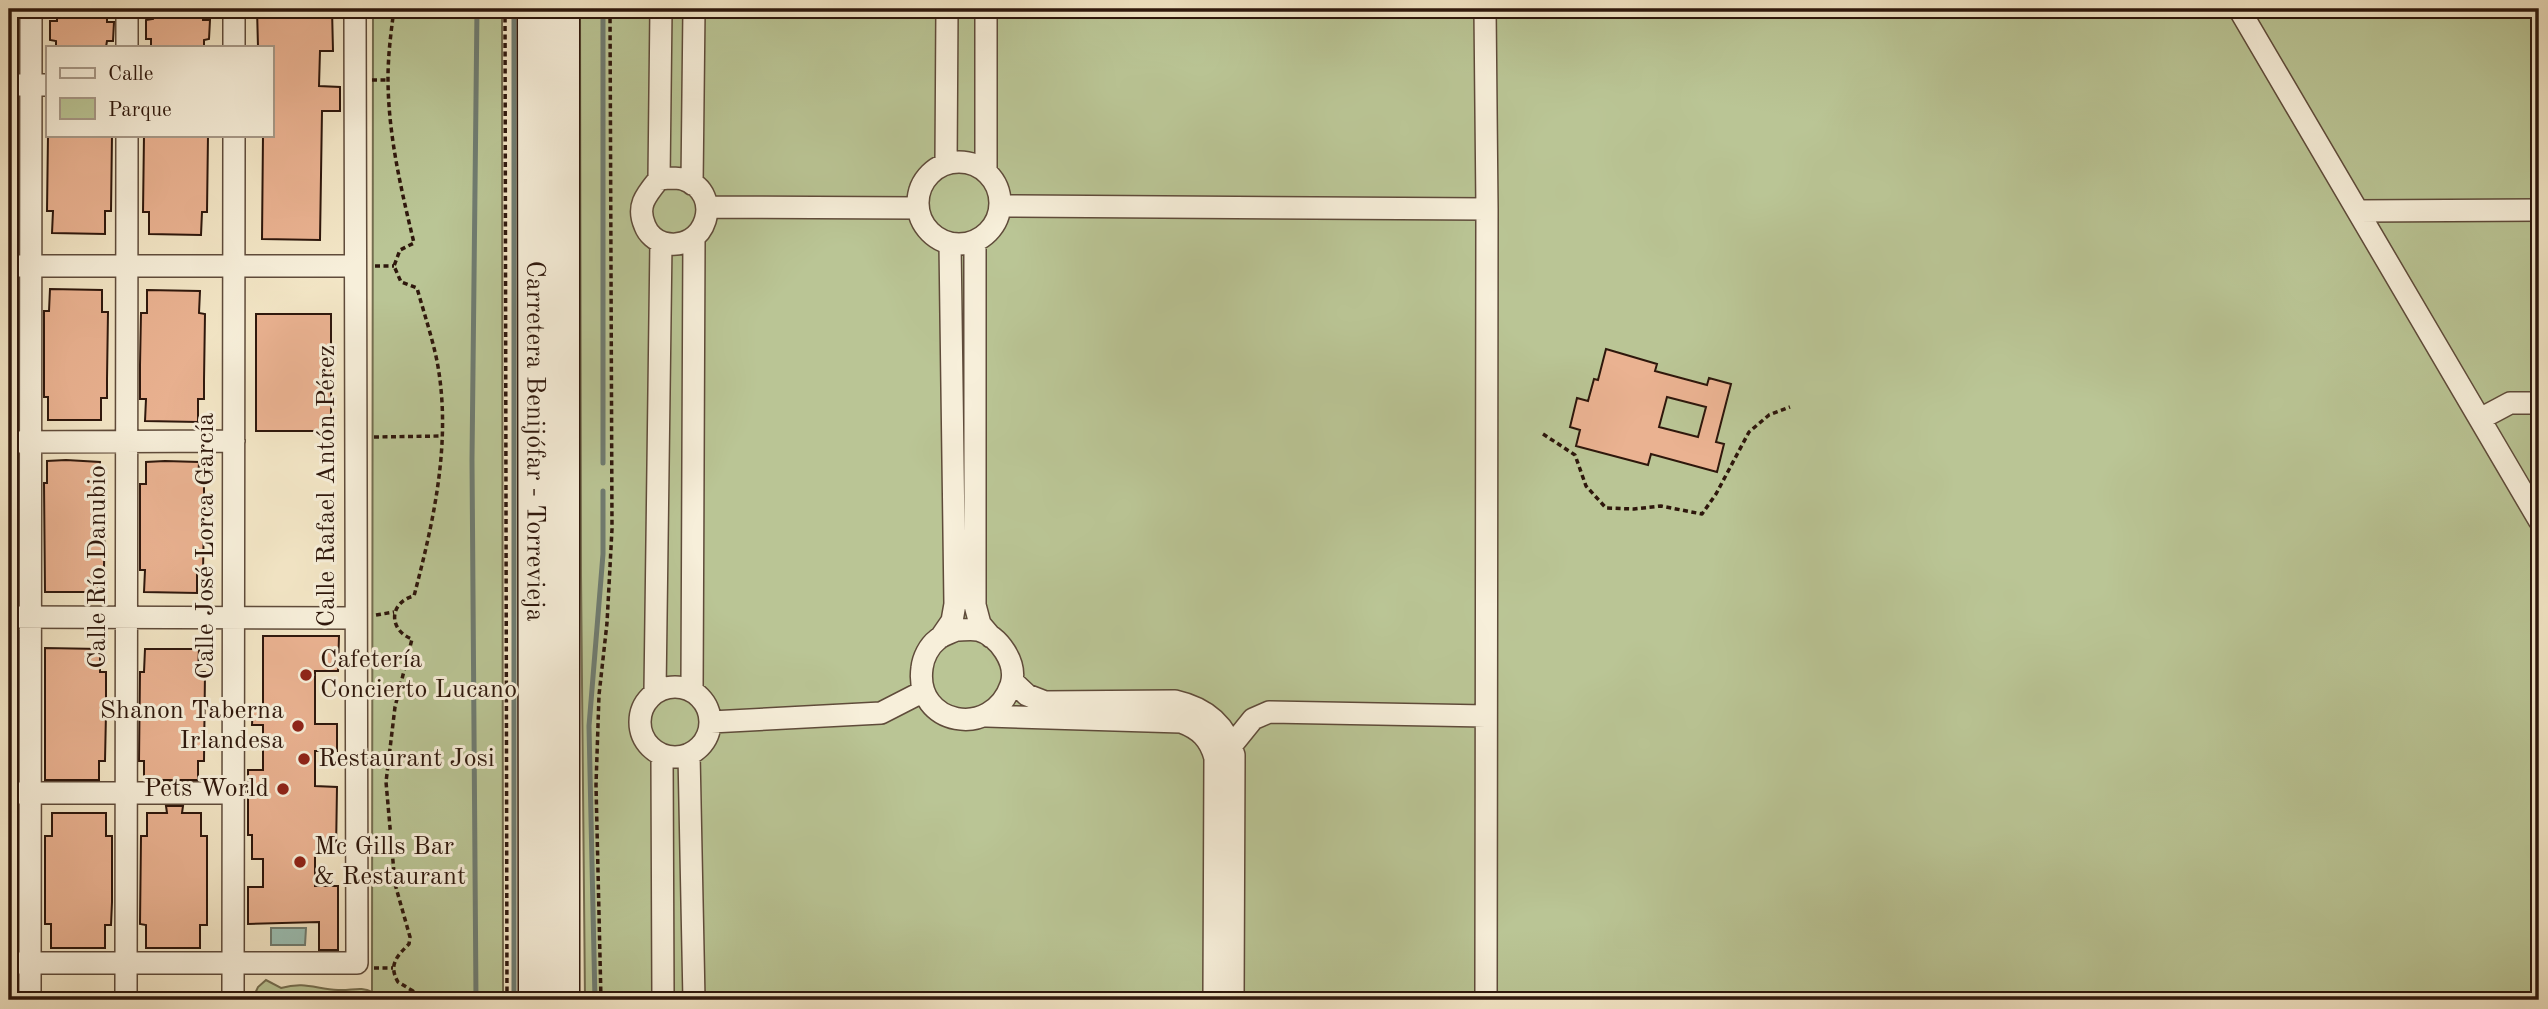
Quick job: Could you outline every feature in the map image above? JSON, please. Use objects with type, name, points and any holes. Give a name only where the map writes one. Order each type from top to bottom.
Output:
[{"type":"main road","name":"Carretera Benijófar - Torrevieja","points":[[534,9],[535,1000]]},
{"type":"main road","name":"Carretera Benijófar - Torrevieja","points":[[562,9],[563,1000]]},
{"type":"street","points":[[30,1000],[19,963],[30,793],[31,266],[39,85],[31,9]]},
{"type":"street","points":[[127,9],[127,46]]},
{"type":"street","points":[[234,9],[234,46]]},
{"type":"street","name":"Calle Rafael Antón Pérez","points":[[233,963],[357,963],[355,9]]},
{"type":"street","points":[[659,179],[687,180],[701,191],[707,207],[705,224],[694,238],[678,245],[661,242],[647,232],[640,216],[643,198],[659,179],[661,9]]},
{"type":"street","points":[[692,184],[694,9]]},
{"type":"street","points":[[946,164],[947,9]]},
{"type":"street","points":[[986,9],[986,172]]},
{"type":"street","points":[[1485,9],[1486,1000]]},
{"type":"street","points":[[2239,9],[2539,520]]},
{"type":"street","points":[[9,85],[39,85]]},
{"type":"street","name":"Calle Río Danubio","points":[[126,1000],[127,136]]},
{"type":"street","name":"Calle José Lorca García","points":[[233,1000],[234,136]]},
{"type":"street","points":[[955,162],[972,163],[986,172],[996,185],[1000,206],[998,217],[989,232],[975,241],[963,244],[950,243],[935,236],[923,224],[918,208],[919,192],[927,177],[939,166],[955,162]]},
{"type":"street","points":[[1000,206],[1487,209]]},
{"type":"street","points":[[707,207],[918,208]]},
{"type":"street","points":[[2358,211],[2539,210]]},
{"type":"street","points":[[692,690],[694,238]]},
{"type":"street","points":[[975,241],[975,605],[980,624],[991,637]]},
{"type":"street","points":[[655,692],[661,242]]},
{"type":"street","points":[[941,637],[952,621],[955,604],[950,243]]},
{"type":"street","points":[[9,266],[355,266]]},
{"type":"street","points":[[2480,419],[2510,403],[2539,403]]},
{"type":"street","points":[[9,442],[234,441]]},
{"type":"street","points":[[9,617],[356,618]]},
{"type":"street","points":[[987,716],[1004,702],[1012,681],[1010,659],[998,641],[978,630],[956,630],[936,640],[923,658],[920,680],[922,692],[944,715],[966,721],[987,716],[1181,722],[1201,731],[1208,739],[1215,758],[1214,1000]]},
{"type":"street","points":[[1012,681],[1027,695],[1045,702],[1175,701],[1189,704],[1213,717],[1222,727],[1232,745],[1234,755],[1233,1000]]},
{"type":"street","points":[[673,686],[692,690],[706,703],[711,722],[705,741],[689,754],[676,757],[662,755],[646,743],[639,725],[642,706],[655,692],[673,686]]},
{"type":"street","points":[[711,722],[881,713],[922,692]]},
{"type":"street","points":[[1232,745],[1253,719],[1269,712],[1486,716]]},
{"type":"street","points":[[689,754],[694,1000]]},
{"type":"street","points":[[662,755],[663,1000]]},
{"type":"street","points":[[9,793],[234,793]]},
{"type":"street","points":[[19,963],[233,963]]},
{"type":"path","points":[[394,9],[388,58],[390,116],[399,177],[414,243],[400,250],[394,266],[401,282],[417,288],[437,360],[442,436],[441,471],[430,539],[414,596],[402,601],[394,612],[396,626],[405,637],[412,639],[395,707],[386,782],[395,884],[410,937],[409,944],[398,954],[393,968],[398,982],[413,990],[416,1000]]},
{"type":"path","points":[[505,9],[507,1000]]},
{"type":"path","points":[[601,1000],[596,785],[599,695],[607,623],[612,529],[610,9]]},
{"type":"path","points":[[1543,434],[1575,456],[1586,486],[1606,508],[1661,506],[1702,513],[1716,494],[1749,432],[1769,415],[1790,407]]},
{"type":"path","points":[[355,437],[442,436]]},
{"type":"green space","points":[[373,9],[502,9],[503,1000],[252,1000],[258,987],[266,980],[281,988],[304,985],[338,990],[364,989],[372,992]]},
{"type":"green space","points":[[580,9],[2539,9],[2539,1000],[585,1000]]},
{"type":"water","points":[[271,928],[306,928],[305,945],[271,945]]},
{"type":"building","points":[[57,9],[107,9],[107,22],[114,22],[113,41],[107,41],[106,46],[56,46],[56,41],[50,40],[50,21],[57,21]]},
{"type":"building","points":[[153,9],[203,9],[203,20],[210,20],[209,39],[204,40],[204,46],[151,46],[151,39],[146,39],[146,20],[153,19]]},
{"type":"building","points":[[257,9],[332,9],[333,51],[320,51],[319,86],[340,87],[340,111],[322,111],[320,240],[262,239],[263,136],[273,136],[273,46],[258,46]]},
{"type":"building","points":[[48,136],[112,136],[111,211],[105,211],[105,234],[52,233],[53,211],[47,211]]},
{"type":"building","points":[[144,136],[208,136],[207,212],[202,212],[201,235],[149,234],[149,212],[143,212]]},
{"type":"building","points":[[50,289],[102,290],[102,312],[108,312],[107,398],[101,398],[101,420],[48,420],[48,397],[44,397],[44,311],[49,311]]},
{"type":"building","points":[[147,290],[200,291],[199,313],[205,314],[204,399],[198,399],[198,422],[145,421],[146,399],[140,399],[140,365],[141,313],[147,313]]},
{"type":"building","points":[[256,314],[331,314],[331,431],[256,431]]},
{"type":"building","points":[[1606,349],[1657,364],[1655,371],[1707,385],[1709,378],[1731,384],[1716,442],[1724,444],[1717,472],[1651,454],[1648,465],[1576,446],[1580,430],[1570,427],[1577,398],[1588,401],[1594,379],[1598,380]],"holes":[[[1667,397],[1706,407],[1698,437],[1659,427]]]},
{"type":"building","points":[[47,461],[100,462],[99,484],[105,484],[104,570],[98,570],[98,592],[45,592],[44,483],[47,483]]},
{"type":"building","points":[[146,462],[199,462],[198,484],[204,485],[204,518],[203,571],[197,571],[197,593],[144,592],[145,570],[140,570],[140,484],[146,484]]},
{"type":"building","points":[[263,636],[339,636],[338,671],[315,671],[315,724],[337,724],[337,751],[315,751],[315,786],[337,787],[336,853],[315,853],[315,886],[338,886],[338,950],[319,950],[319,922],[248,924],[248,887],[263,887],[263,859],[252,859],[252,835],[248,835],[248,770],[263,770],[263,725],[252,725],[253,705],[263,705]]},
{"type":"building","points":[[45,648],[100,649],[100,672],[106,672],[106,713],[105,761],[99,761],[99,780],[45,780]]},
{"type":"building","points":[[145,649],[199,649],[198,672],[205,672],[204,761],[198,761],[198,780],[144,780],[144,761],[139,761],[140,672],[144,672]]},
{"type":"building","points":[[166,806],[183,806],[182,813],[201,813],[201,836],[207,836],[207,925],[200,925],[200,948],[146,948],[146,925],[140,924],[141,836],[147,836],[147,813],[167,813]]},
{"type":"building","points":[[52,813],[106,813],[106,836],[112,836],[112,902],[111,925],[105,925],[105,948],[51,948],[51,924],[45,924],[45,836],[52,836]]},
{"type":"waterway","points":[[476,1000],[472,460],[477,9]]},
{"type":"waterway","points":[[514,9],[514,1000]]},
{"type":"waterway","points":[[603,9],[603,463]]},
{"type":"waterway","points":[[595,1000],[589,726],[603,554],[603,491]]},
{"type":"place","name":"Cafetería Concierto Lucano","points":[[306,675]]},
{"type":"place","name":"Shanon Taberna Irlandesa","points":[[298,726]]},
{"type":"place","name":"Restaurant Josi","points":[[304,759]]},
{"type":"place","name":"Pets World","points":[[283,789]]},
{"type":"place","name":"Mc Gills Bar & Restaurant","points":[[300,862]]}]
